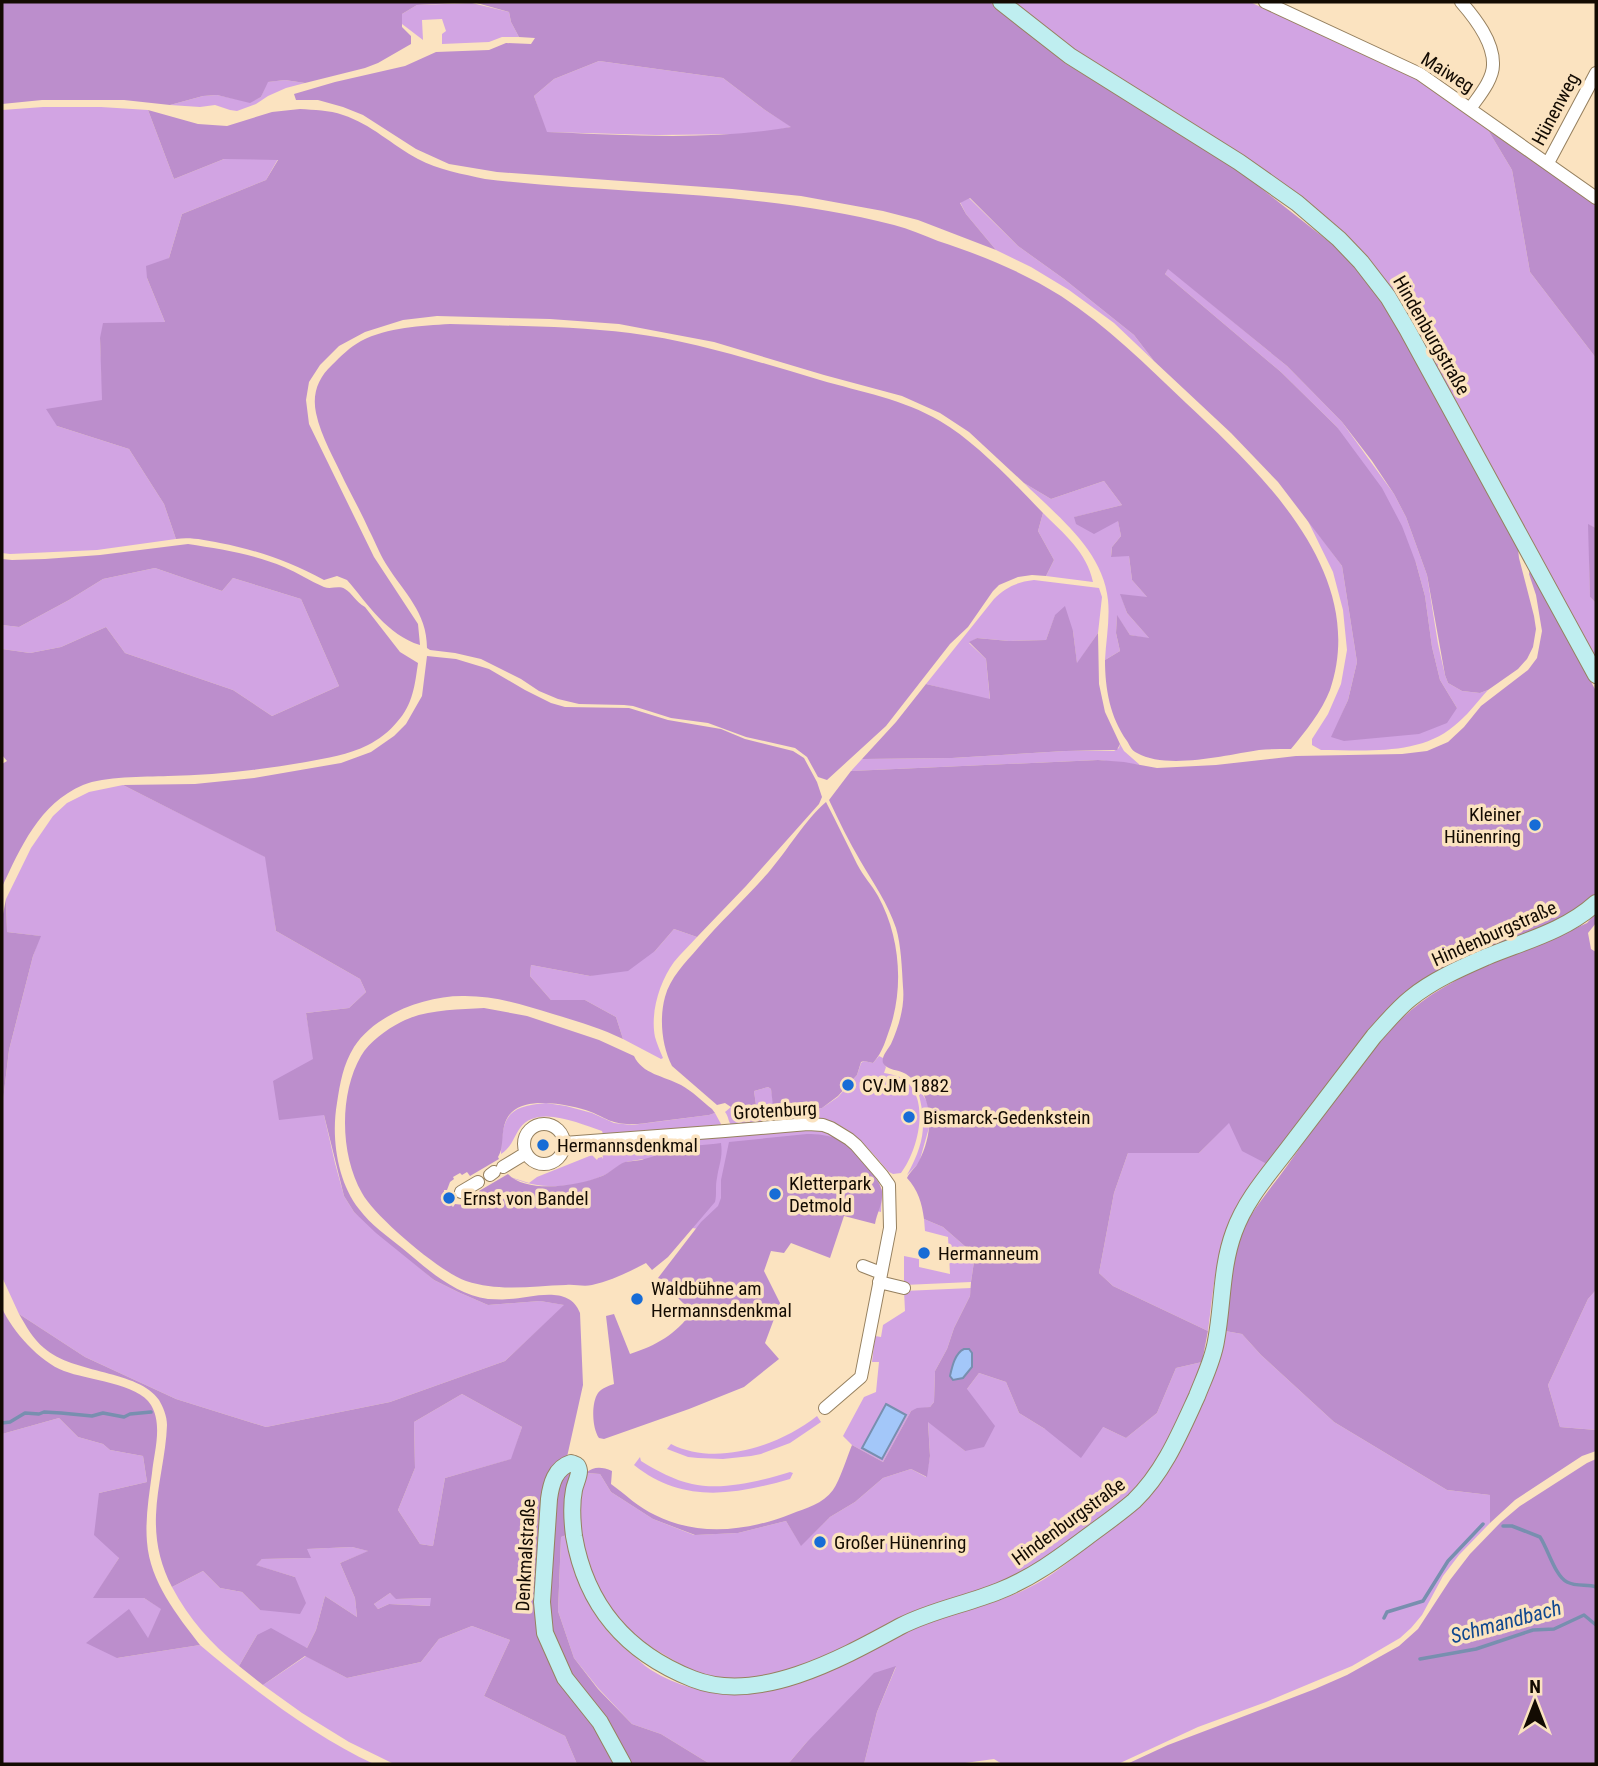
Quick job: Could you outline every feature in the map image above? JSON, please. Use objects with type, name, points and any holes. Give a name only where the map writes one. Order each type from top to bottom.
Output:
[{"type":"main road","name":"Hindenburgstraße","points":[[1001,2],[1070,56],[1249,169],[1297,204],[1339,239],[1361,262],[1388,297],[1407,329],[1596,676]]},
{"type":"main road","name":"Hindenburgstraße","points":[[573,1463],[579,1470],[572,1505],[576,1545],[585,1576],[603,1611],[622,1634],[643,1653],[665,1667],[704,1683],[742,1686],[801,1674],[843,1657],[920,1617],[994,1593],[1033,1576],[1125,1509],[1146,1488],[1166,1461],[1202,1383],[1217,1340],[1225,1263],[1238,1221],[1256,1191],[1374,1036],[1413,996],[1449,974],[1568,924],[1596,903]]},
{"type":"main road","name":"Denkmalstraße","points":[[573,1463],[563,1466],[551,1487],[542,1619],[549,1644],[565,1678],[600,1723],[623,1764]]},
{"type":"street","name":"Maiweg","points":[[1265,2],[1419,74],[1596,198]]},
{"type":"street","points":[[1461,2],[1489,43],[1493,63],[1489,78],[1470,108]]},
{"type":"street","name":"Hünenweg","points":[[1548,163],[1596,73]]},
{"type":"street","name":"Grotenburg","points":[[564,1143],[646,1140],[807,1121],[833,1125],[856,1145],[892,1183],[890,1228],[861,1377],[825,1408]]},
{"type":"street","points":[[543,1125],[560,1132],[564,1143],[562,1154],[547,1164],[541,1164],[526,1153],[524,1140],[531,1129],[543,1125]]},
{"type":"street","points":[[479,1197],[486,1177],[526,1153]]},
{"type":"street","points":[[863,1266],[880,1278],[904,1288]]},
{"type":"shaded area","points":[[2,2],[473,2],[417,5],[402,14],[402,27],[411,36],[411,44],[365,68],[305,83],[285,80],[268,82],[261,97],[250,103],[217,95],[170,105],[124,100],[42,100],[2,104]]},
{"type":"shaded area","points":[[473,2],[990,2],[1065,63],[1234,167],[1332,244],[1353,265],[1399,330],[1518,549],[1536,629],[1533,647],[1527,659],[1518,669],[1480,693],[1462,691],[1448,683],[1427,575],[1406,517],[1372,461],[1342,422],[1287,366],[1168,269],[1165,274],[1281,372],[1337,427],[1382,488],[1402,526],[1416,563],[1425,596],[1440,680],[1457,708],[1447,723],[1419,734],[1344,741],[1331,737],[1348,700],[1357,662],[1342,566],[1278,482],[1231,433],[1154,361],[1134,335],[1018,246],[970,198],[960,203],[996,250],[918,220],[801,196],[497,172],[449,164],[416,149],[363,115],[318,100],[296,100],[294,94],[405,66],[436,52],[489,50],[506,43],[531,44],[535,38],[519,37],[509,12]],"holes":[[[599,61],[723,78],[791,127],[700,136],[547,132],[534,96],[554,79]]]},
{"type":"shaded area","points":[[1014,2],[1250,2],[1416,79],[1488,130],[1512,170],[1530,272],[1596,358],[1596,528],[1589,525],[1590,597],[1596,603],[1596,665],[1394,292],[1244,157],[1076,51]]},
{"type":"shaded area","points":[[472,3],[509,12],[519,37],[502,37],[489,42],[442,44],[442,34],[446,31],[442,19],[422,20],[423,40],[402,24],[402,14],[417,5]]},
{"type":"shaded area","points":[[599,61],[723,78],[792,127],[756,134],[546,132],[534,96],[554,79]]},
{"type":"shaded area","points":[[285,80],[305,83],[286,88],[237,111],[215,105],[170,105],[217,95],[250,102],[261,97],[267,82]]},
{"type":"shaded area","points":[[43,107],[148,110],[174,179],[224,159],[278,159],[266,180],[182,214],[169,258],[147,278],[165,322],[100,338],[103,401],[57,426],[129,449],[164,504],[176,539],[97,550],[2,553],[2,110]]},
{"type":"shaded area","points":[[148,110],[198,124],[227,126],[272,112],[322,110],[353,119],[418,159],[459,173],[485,179],[536,184],[742,199],[844,214],[911,230],[970,252],[1047,287],[1110,333],[1216,431],[1275,494],[1301,530],[1322,567],[1335,606],[1338,647],[1330,690],[1322,706],[1291,749],[1259,750],[1180,761],[1150,758],[1135,752],[1121,732],[1113,712],[1107,692],[1105,660],[1120,651],[1116,633],[1117,615],[1130,635],[1149,638],[1127,613],[1120,594],[1147,597],[1132,580],[1129,556],[1111,557],[1112,547],[1121,536],[1118,521],[1094,534],[1076,524],[1074,517],[1122,505],[1104,481],[1051,499],[1024,483],[969,432],[940,413],[902,396],[714,342],[619,324],[437,316],[403,320],[365,332],[339,346],[320,365],[309,382],[306,400],[309,424],[374,557],[418,624],[420,645],[388,626],[347,580],[337,576],[324,580],[286,562],[234,546],[198,539],[176,539],[164,504],[129,449],[57,426],[46,409],[102,400],[100,338],[103,323],[165,322],[147,278],[146,266],[169,258],[182,214],[266,180],[278,160],[224,159],[174,179]]},
{"type":"shaded area","points":[[1488,130],[1596,205],[1596,358],[1530,272],[1512,170]]},
{"type":"shaded area","points":[[969,198],[1018,246],[1134,335],[1154,361],[1114,323],[1069,290],[996,250],[966,214],[960,202]]},
{"type":"shaded area","points":[[1168,268],[1287,366],[1342,422],[1394,494],[1406,517],[1427,575],[1438,644],[1448,683],[1462,691],[1480,693],[1488,690],[1463,718],[1440,736],[1408,747],[1391,749],[1321,750],[1312,745],[1312,739],[1328,714],[1341,684],[1347,650],[1343,610],[1333,572],[1307,519],[1342,566],[1357,662],[1348,700],[1332,737],[1457,708],[1440,680],[1425,596],[1416,563],[1337,427],[1281,372],[1165,274]]},
{"type":"shaded area","points":[[450,324],[585,329],[678,341],[911,407],[940,421],[967,440],[1043,513],[1038,531],[1054,560],[1046,576],[1018,577],[999,585],[886,726],[827,780],[818,777],[807,757],[795,748],[746,737],[708,723],[671,718],[633,706],[579,704],[558,699],[481,659],[430,650],[427,648],[419,613],[384,560],[329,448],[318,422],[315,399],[317,387],[327,370],[361,341],[393,330]]},
{"type":"shaded area","points":[[1104,481],[1122,505],[1075,517],[1118,520],[1121,536],[1112,547],[1111,556],[1129,556],[1132,580],[1148,598],[1121,595],[1127,613],[1150,639],[1130,635],[1117,616],[1116,633],[1120,651],[1105,660],[1108,600],[1097,565],[1064,521],[1024,483],[1051,499]]},
{"type":"shaded area","points":[[1043,513],[1080,552],[1093,582],[1046,576],[1054,560],[1038,531]]},
{"type":"shaded area","points":[[1588,524],[1596,528],[1596,603],[1590,597]]},
{"type":"shaded area","points":[[188,544],[261,559],[324,587],[340,587],[348,591],[365,607],[400,652],[418,663],[407,709],[380,738],[337,756],[254,770],[113,778],[83,785],[54,803],[43,815],[24,842],[2,887],[2,764],[7,761],[2,755],[2,649],[30,653],[61,647],[106,627],[125,653],[233,690],[272,716],[339,686],[301,599],[233,578],[222,591],[155,568],[103,579],[19,627],[2,625],[2,559],[100,555]]},
{"type":"shaded area","points":[[155,568],[222,591],[233,578],[301,599],[339,686],[272,716],[233,690],[125,653],[106,627],[61,647],[30,653],[2,649],[2,625],[19,627],[103,579]]},
{"type":"shaded area","points":[[1530,569],[1596,691],[1596,895],[1582,909],[1442,971],[1267,1164],[1242,1151],[1229,1123],[1199,1153],[1128,1153],[1114,1193],[1099,1273],[1113,1286],[1208,1331],[1202,1362],[1176,1368],[1157,1413],[1126,1438],[1103,1427],[1081,1458],[1045,1429],[1019,1413],[1006,1382],[979,1373],[967,1389],[995,1426],[984,1447],[965,1451],[928,1422],[930,1456],[927,1477],[911,1469],[883,1478],[855,1502],[830,1517],[801,1546],[786,1521],[738,1533],[695,1535],[653,1519],[611,1492],[600,1474],[586,1473],[598,1468],[612,1471],[611,1484],[643,1509],[671,1522],[706,1529],[740,1528],[775,1520],[824,1499],[836,1486],[852,1445],[883,1462],[911,1411],[930,1407],[934,1402],[935,1371],[970,1296],[975,1255],[943,1227],[924,1219],[919,1197],[907,1178],[924,1150],[929,1114],[927,1103],[916,1082],[883,1063],[897,1030],[902,1009],[900,949],[889,911],[852,847],[829,800],[851,771],[1098,760],[1157,768],[1296,756],[1427,751],[1448,742],[1481,706],[1528,670],[1537,658],[1542,631]]},
{"type":"shaded area","points":[[1034,580],[1099,588],[1102,597],[1098,633],[1077,664],[1073,631],[1055,616],[1046,640],[977,638],[969,643],[986,659],[990,700],[926,684],[994,599],[1012,586]]},
{"type":"shaded area","points":[[1065,606],[1073,631],[1077,663],[1098,633],[1099,684],[1105,712],[1120,744],[1117,750],[952,758],[862,759],[926,684],[990,699],[986,659],[969,642],[977,638],[1046,640],[1055,615]]},
{"type":"shaded area","points":[[427,656],[456,659],[489,669],[551,703],[565,707],[629,708],[668,720],[721,729],[745,739],[793,751],[804,758],[822,797],[819,804],[746,886],[697,937],[674,929],[655,951],[628,971],[590,976],[531,965],[530,976],[551,1000],[585,1000],[616,1017],[623,1039],[580,1022],[510,1002],[476,996],[435,999],[388,1016],[363,1035],[347,1061],[341,1081],[335,1130],[341,1172],[351,1198],[379,1230],[431,1272],[464,1292],[488,1299],[559,1296],[568,1298],[580,1313],[583,1385],[567,1457],[557,1466],[536,1600],[617,1764],[577,1764],[565,1736],[484,1696],[510,1640],[472,1626],[439,1639],[421,1662],[347,1678],[305,1656],[263,1685],[239,1666],[257,1635],[271,1628],[307,1648],[316,1630],[325,1596],[357,1617],[355,1598],[340,1563],[368,1551],[352,1547],[307,1549],[311,1558],[262,1559],[256,1565],[295,1577],[306,1603],[300,1614],[260,1610],[242,1592],[220,1588],[203,1571],[172,1587],[161,1561],[156,1534],[167,1425],[159,1400],[150,1390],[137,1383],[56,1356],[36,1341],[19,1314],[85,1357],[176,1399],[266,1427],[390,1402],[505,1361],[564,1305],[540,1301],[488,1305],[458,1292],[434,1280],[354,1212],[344,1196],[324,1115],[279,1120],[273,1081],[313,1059],[306,1013],[349,1008],[366,992],[360,979],[276,931],[265,857],[123,785],[195,784],[254,778],[341,763],[371,752],[394,736],[406,724],[422,696]],"holes":[[[462,1394],[522,1427],[511,1459],[445,1478],[433,1546],[420,1544],[398,1510],[415,1468],[414,1422]],[[390,1593],[396,1599],[431,1598],[430,1606],[389,1604],[378,1609],[374,1604]]]},
{"type":"shaded area","points":[[1120,744],[1140,765],[1098,760],[851,771],[862,759],[1114,751]]},
{"type":"shaded area","points":[[123,785],[266,857],[276,931],[360,979],[366,992],[349,1008],[306,1013],[324,1115],[344,1196],[354,1212],[434,1280],[458,1292],[488,1305],[540,1301],[565,1305],[505,1361],[390,1402],[266,1427],[176,1399],[85,1357],[19,1314],[2,1277],[2,1109],[9,1050],[40,936],[7,932],[6,899],[31,848],[53,816],[67,803],[89,792]]},
{"type":"shaded area","points":[[826,802],[859,868],[878,896],[891,926],[898,976],[895,1009],[886,1040],[873,1063],[861,1062],[857,1075],[838,1096],[822,1108],[804,1110],[793,1106],[773,1106],[771,1089],[768,1087],[754,1091],[756,1105],[717,1105],[672,1066],[664,1041],[662,1023],[667,990],[683,965],[768,873]]},
{"type":"shaded area","points":[[6,899],[7,932],[41,936],[33,956],[9,1050],[2,1109],[2,919]]},
{"type":"shaded area","points":[[1596,913],[1596,923],[1588,933],[1591,949],[1596,952],[1596,1290],[1588,1299],[1548,1385],[1560,1427],[1596,1430],[1596,1451],[1582,1456],[1515,1500],[1490,1523],[1490,1495],[1447,1490],[1334,1422],[1242,1334],[1225,1331],[1232,1268],[1240,1236],[1258,1205],[1350,1080],[1403,1017],[1439,990],[1459,979],[1587,923]]},
{"type":"shaded area","points":[[674,929],[697,937],[669,970],[657,997],[654,1027],[663,1058],[661,1059],[623,1039],[616,1017],[585,1000],[551,1000],[530,976],[531,965],[590,976],[655,951]]},
{"type":"shaded area","points":[[484,1008],[527,1016],[599,1040],[634,1056],[648,1071],[685,1087],[715,1113],[630,1124],[612,1121],[573,1107],[551,1103],[529,1104],[519,1107],[508,1117],[499,1159],[470,1176],[467,1172],[462,1175],[460,1173],[453,1177],[447,1190],[444,1190],[447,1192],[445,1198],[450,1199],[447,1202],[452,1202],[453,1207],[455,1204],[470,1205],[481,1196],[479,1191],[508,1174],[527,1184],[567,1185],[602,1176],[625,1162],[646,1159],[678,1148],[721,1143],[715,1202],[668,1257],[652,1270],[646,1263],[613,1279],[589,1286],[504,1287],[466,1281],[441,1267],[409,1243],[380,1216],[362,1193],[349,1161],[345,1124],[349,1088],[361,1056],[379,1036],[411,1018],[442,1011]]},
{"type":"shaded area","points":[[879,1056],[883,1058],[886,1067],[884,1073],[900,1077],[910,1085],[919,1109],[917,1138],[901,1173],[889,1172],[852,1133],[833,1123],[823,1120],[774,1122],[768,1117],[762,1123],[732,1126],[725,1112],[731,1107],[756,1105],[754,1091],[768,1087],[771,1089],[774,1106],[793,1106],[804,1110],[822,1108],[838,1097],[857,1075],[861,1063],[873,1063]]},
{"type":"shaded area","points":[[916,1084],[929,1105],[930,1124],[919,1163],[907,1175],[918,1151],[923,1131],[922,1109]]},
{"type":"shaded area","points":[[546,1103],[592,1113],[614,1123],[632,1125],[715,1113],[721,1124],[720,1127],[603,1134],[602,1131],[560,1118],[537,1117],[520,1128],[501,1154],[503,1130],[510,1115],[523,1107]]},
{"type":"shaded area","points":[[1229,1122],[1267,1164],[1226,1232],[1216,1274],[1208,1331],[1113,1286],[1099,1273],[1114,1193],[1128,1153],[1199,1153]]},
{"type":"shaded area","name":"Kletterpark Detmold","points":[[808,1128],[829,1133],[851,1149],[879,1183],[882,1191],[881,1212],[842,1203],[790,1241],[692,1228],[643,1159],[626,1162],[605,1175],[579,1183],[544,1186],[529,1183],[537,1177],[592,1155],[597,1160],[602,1157],[603,1159],[602,1151],[607,1146]]},
{"type":"shaded area","points":[[807,1134],[840,1140],[871,1171],[882,1192],[875,1224],[844,1216],[830,1258],[791,1243],[784,1253],[771,1251],[764,1271],[780,1303],[765,1343],[779,1359],[744,1387],[604,1439],[599,1438],[594,1422],[594,1403],[600,1391],[614,1384],[606,1316],[614,1314],[630,1354],[657,1343],[679,1327],[692,1312],[658,1278],[701,1222],[718,1206],[729,1142]]},
{"type":"shaded area","points":[[924,1219],[943,1227],[975,1255],[971,1282],[904,1285],[904,1256],[919,1259],[919,1267],[950,1274],[948,1237],[925,1231]]},
{"type":"shaded area","points":[[971,1288],[970,1296],[935,1371],[934,1402],[930,1407],[911,1411],[883,1462],[852,1445],[843,1436],[864,1397],[876,1392],[879,1362],[872,1362],[875,1336],[881,1337],[883,1325],[905,1311],[904,1291]]},
{"type":"shaded area","points":[[1596,1290],[1596,1430],[1560,1427],[1548,1385],[1588,1299]]},
{"type":"shaded area","points":[[2,1308],[28,1345],[55,1367],[124,1387],[151,1405],[157,1430],[147,1516],[149,1557],[166,1597],[200,1645],[117,1658],[86,1643],[129,1609],[148,1638],[161,1609],[144,1598],[93,1598],[119,1558],[94,1535],[99,1493],[147,1482],[143,1456],[110,1450],[103,1444],[78,1437],[59,1418],[2,1434]]},
{"type":"shaded area","points":[[1225,1331],[1242,1334],[1334,1422],[1447,1490],[1490,1495],[1490,1523],[1443,1576],[1422,1615],[1400,1638],[1352,1666],[1198,1727],[1118,1764],[1002,1764],[994,1759],[958,1764],[864,1764],[877,1712],[896,1667],[806,1743],[788,1764],[710,1764],[661,1734],[632,1724],[574,1658],[558,1611],[561,1537],[569,1534],[576,1569],[587,1600],[616,1641],[648,1668],[674,1682],[722,1693],[771,1689],[819,1675],[853,1661],[918,1626],[1001,1600],[1028,1588],[1058,1570],[1117,1525],[1155,1489],[1163,1478]]},
{"type":"shaded area","points":[[1202,1362],[1184,1409],[1153,1473],[1121,1507],[1017,1577],[797,1668],[741,1679],[715,1677],[690,1670],[646,1644],[625,1627],[602,1594],[585,1556],[579,1511],[586,1473],[600,1474],[611,1492],[653,1519],[694,1535],[738,1533],[786,1521],[801,1545],[830,1517],[855,1502],[883,1478],[911,1469],[926,1477],[930,1456],[928,1421],[965,1451],[967,1389],[979,1373],[1006,1382],[1019,1413],[1045,1429],[1103,1427],[1126,1438],[1157,1413],[1176,1368]]},
{"type":"shaded area","points":[[462,1394],[522,1427],[512,1459],[445,1478],[433,1546],[420,1544],[398,1510],[415,1468],[414,1422]]},
{"type":"shaded area","points":[[817,1416],[821,1422],[790,1443],[761,1454],[723,1459],[698,1458],[667,1449],[671,1444],[707,1454],[747,1450],[784,1436]]},
{"type":"shaded area","points":[[59,1418],[78,1437],[103,1444],[110,1450],[143,1456],[147,1482],[99,1493],[119,1558],[94,1598],[144,1598],[162,1609],[148,1639],[117,1658],[200,1645],[284,1710],[329,1740],[374,1764],[2,1764],[2,1434]]},
{"type":"shaded area","points":[[640,1457],[641,1461],[666,1475],[704,1486],[741,1484],[793,1473],[790,1479],[749,1489],[709,1493],[671,1486],[652,1477],[634,1465]]},
{"type":"shaded area","points":[[1596,1459],[1596,1764],[1127,1764],[1168,1745],[1315,1689],[1347,1675],[1399,1646],[1418,1629],[1470,1554],[1501,1522],[1520,1506]]},
{"type":"shaded area","points":[[569,1470],[572,1472],[569,1534],[561,1537],[558,1611],[574,1658],[598,1689],[632,1724],[661,1734],[710,1764],[630,1764],[567,1675],[547,1622],[557,1487]]},
{"type":"shaded area","points":[[352,1547],[369,1551],[340,1563],[355,1598],[357,1617],[325,1596],[316,1630],[307,1648],[257,1635],[239,1666],[201,1630],[172,1587],[203,1571],[220,1588],[242,1592],[260,1610],[295,1577],[255,1565],[262,1559],[310,1558],[306,1549]]},
{"type":"shaded area","points":[[390,1593],[397,1599],[431,1598],[431,1606],[389,1604],[378,1609],[374,1604]]},
{"type":"shaded area","points":[[472,1626],[510,1640],[484,1696],[565,1736],[577,1764],[394,1764],[349,1742],[263,1685],[306,1656],[347,1678],[421,1662],[439,1639]]},
{"type":"shaded area","points":[[896,1666],[877,1712],[864,1764],[788,1764],[874,1673]]},
{"type":"water","points":[[969,1349],[972,1353],[972,1367],[963,1378],[953,1380],[950,1376],[953,1365],[958,1354]]},
{"type":"water","points":[[886,1404],[906,1415],[882,1459],[862,1448]]},
{"type":"waterway","points":[[2,1423],[10,1422],[25,1413],[92,1416],[103,1413],[124,1417],[151,1412]]},
{"type":"waterway","name":"Schmandbach","points":[[1384,1618],[1387,1612],[1423,1601],[1448,1561],[1483,1524]]},
{"type":"waterway","name":"Schmandbach","points":[[1503,1526],[1512,1526],[1540,1537],[1555,1568],[1567,1582],[1596,1587]]},
{"type":"waterway","name":"Schmandbach","points":[[1420,1659],[1476,1649],[1533,1630],[1554,1629],[1584,1615],[1596,1625]]},
{"type":"place","name":"Kleiner Hünenring","points":[[1535,825]]},
{"type":"place","name":"CVJM 1882","points":[[848,1085]]},
{"type":"place","name":"Bismarck-Gedenkstein","points":[[909,1117]]},
{"type":"place","name":"Hermannsdenkmal","points":[[543,1145]]},
{"type":"place","name":"Kletterpark Detmold","points":[[775,1194]]},
{"type":"place","name":"Ernst von Bandel","points":[[449,1198]]},
{"type":"place","name":"Hermanneum","points":[[924,1253]]},
{"type":"place","name":"Waldbühne am Hermannsdenkmal","points":[[637,1299]]},
{"type":"place","name":"Großer Hünenring","points":[[820,1542]]}]
